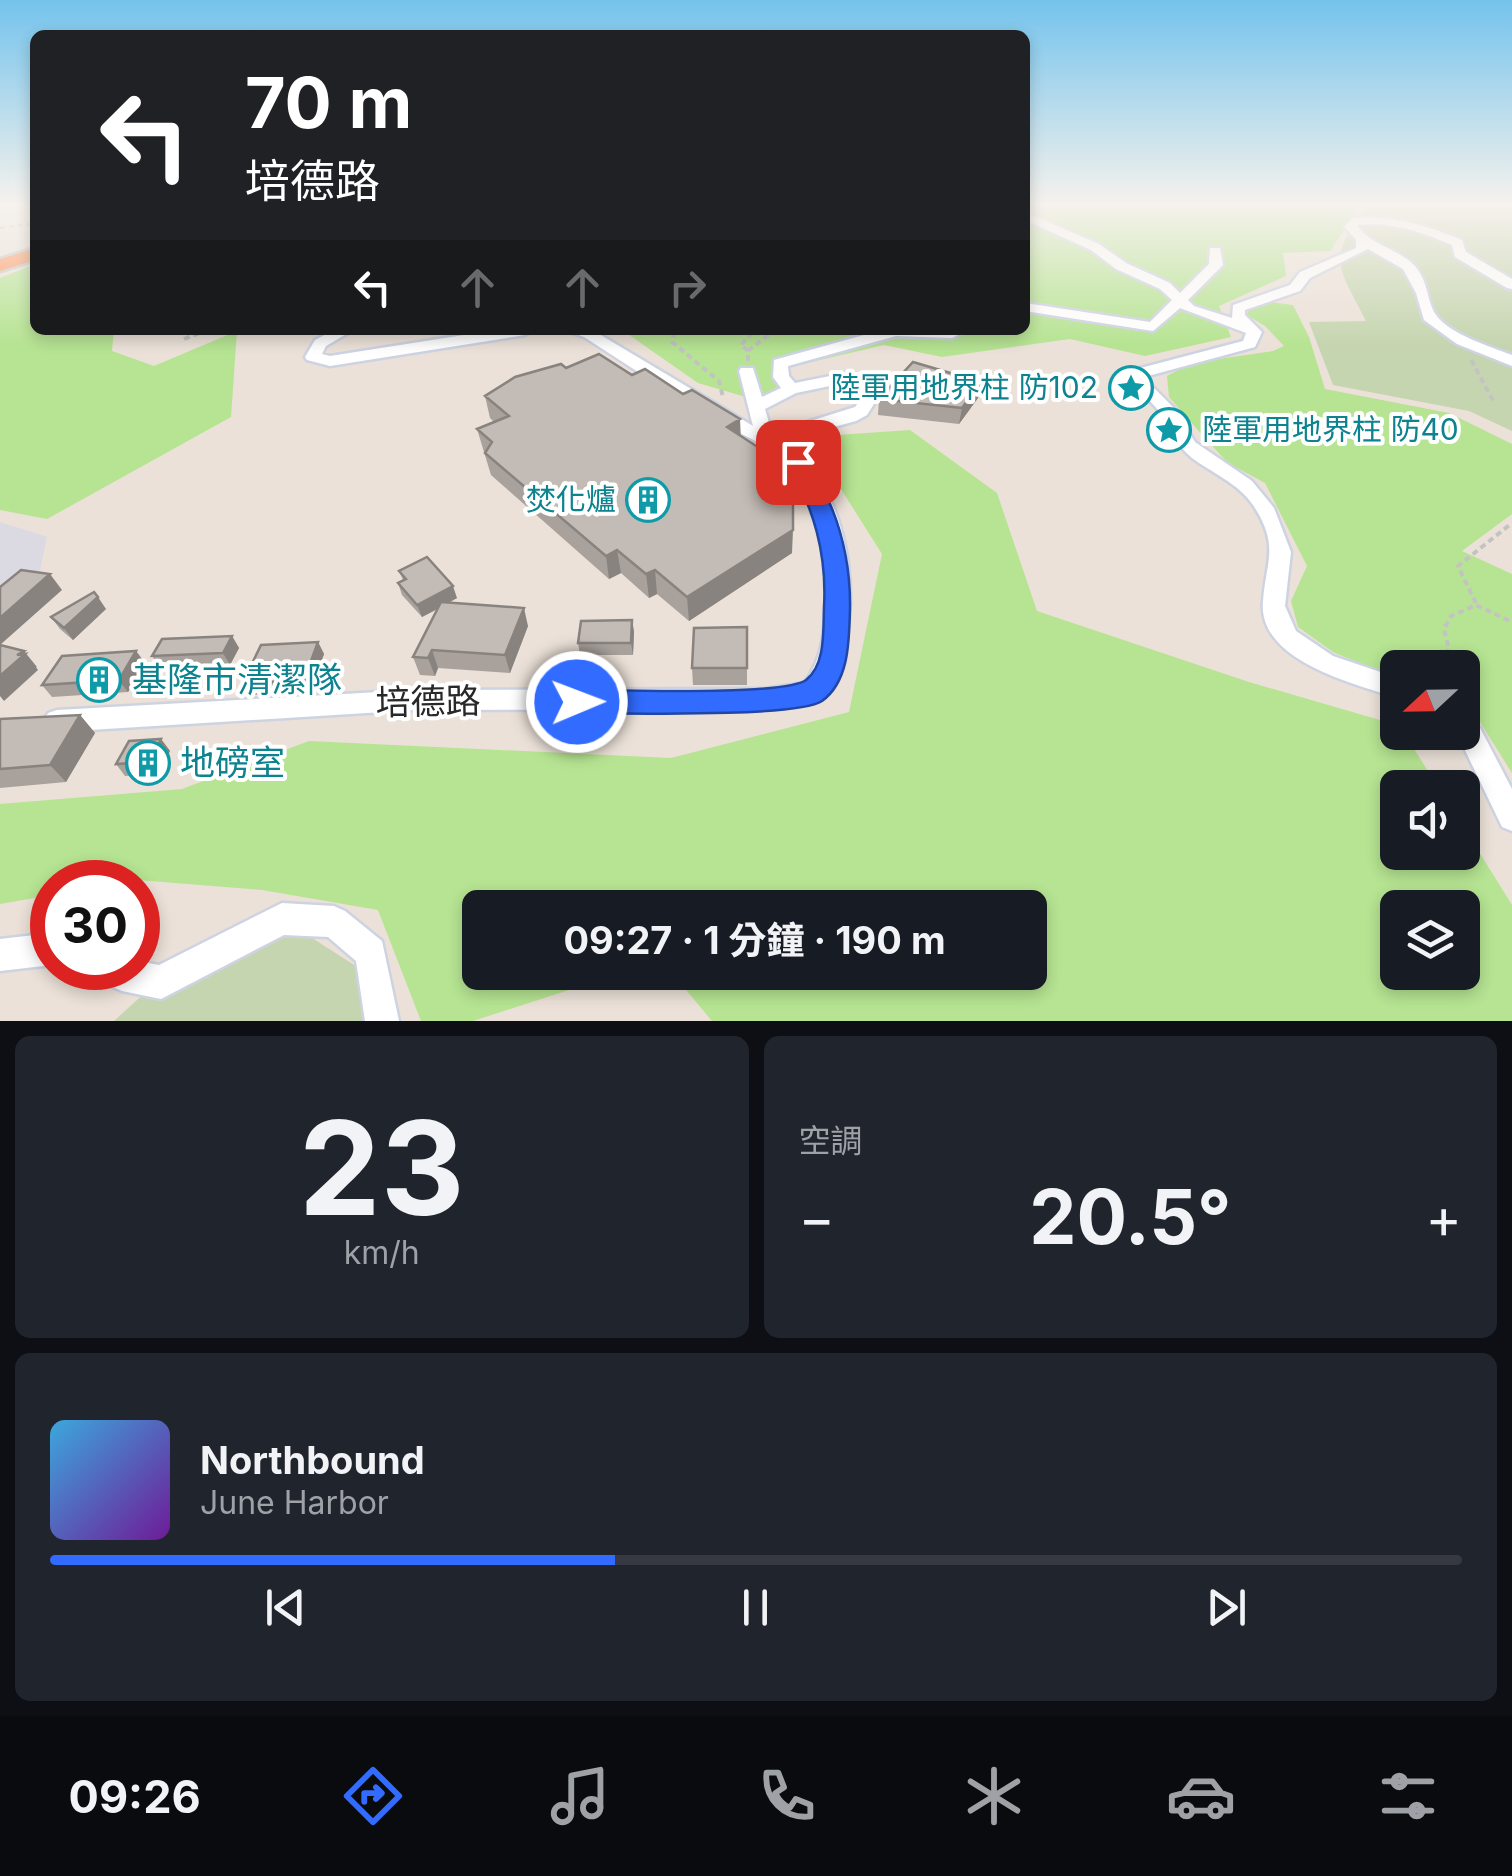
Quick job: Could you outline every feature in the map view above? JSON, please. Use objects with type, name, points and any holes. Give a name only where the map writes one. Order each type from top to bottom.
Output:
[{"type":"highway","points":[[0,265],[30,256]]},
{"type":"street","points":[[1101,251],[1179,297],[1189,309],[1252,329]]},
{"type":"street","points":[[1030,309],[1153,327],[1179,297],[1216,265],[1215,251]]},
{"type":"street","points":[[1360,251],[1304,275],[1296,288],[1238,308],[1238,316],[1252,329],[1255,338],[1250,344],[1139,373],[1140,383],[1174,418],[1188,445],[1248,486],[1263,504],[1281,547],[1282,562],[1271,597],[1274,617],[1289,638],[1304,652],[1380,682]]},
{"type":"street","points":[[1383,251],[1409,266],[1422,284],[1429,317],[1462,341],[1510,358]]},
{"type":"street","points":[[1459,251],[1512,285]]},
{"type":"street","points":[[335,335],[320,343],[313,357],[330,361],[494,335]]},
{"type":"street","points":[[591,335],[765,440],[850,417],[861,412],[871,396],[868,384],[850,377],[791,388],[758,406]]},
{"type":"street","points":[[791,388],[781,377],[780,364],[884,335]]},
{"type":"street","points":[[748,371],[765,440]]},
{"type":"street","name":"培德路","points":[[40,722],[415,700],[766,699],[812,692],[826,676],[836,649],[838,581],[832,537],[816,492],[798,462],[765,440]]},
{"type":"street","points":[[1478,750],[1512,818]]},
{"type":"street","points":[[160,982],[282,920],[334,922],[372,952],[382,1021]]},
{"type":"street","points":[[0,955],[30,952]]},
{"type":"path","points":[[184,340],[195,335]]},
{"type":"path","points":[[674,335],[672,342],[718,381],[730,422]]},
{"type":"path","points":[[748,371],[748,351],[741,345],[750,335]]},
{"type":"path","points":[[748,351],[768,335]]},
{"type":"path","points":[[1480,348],[1470,358],[1495,404]]},
{"type":"path","points":[[1512,522],[1458,566],[1476,605],[1512,622]]},
{"type":"path","points":[[1358,675],[1388,662],[1437,656],[1449,650],[1444,630],[1450,616],[1476,605]]},
{"type":"shaded area","points":[[0,522],[47,537],[39,575],[0,603]]},
{"type":"green space","points":[[1030,251],[1330,251],[1283,253],[1286,276],[1219,306],[1231,337],[1145,356],[1070,339],[942,357],[884,345],[777,370],[777,406],[698,383],[629,335],[1030,335]]},
{"type":"green space","points":[[1342,251],[1512,251],[1512,431],[1469,411],[1333,385],[1309,322],[1366,321],[1340,260]]},
{"type":"green space","points":[[30,266],[30,335],[114,335],[112,351],[154,366],[228,335],[237,335],[231,417],[47,519],[0,510],[0,278]]},
{"type":"green space","points":[[1270,302],[1293,305],[1309,337],[1325,389],[1449,413],[1512,444],[1512,514],[1462,551],[1512,574],[1512,773],[1480,722],[1480,650],[1380,650],[1380,672],[1333,652],[1298,627],[1291,601],[1307,566],[1265,483],[1228,463],[1169,397],[1167,376],[1191,363],[1284,346],[1265,326],[1247,315],[1249,308]]},
{"type":"green space","points":[[910,430],[997,493],[1037,611],[1249,682],[1380,720],[1380,750],[1415,750],[1427,770],[1380,770],[1380,870],[1480,870],[1480,853],[1512,905],[1512,1021],[712,1021],[686,990],[1047,990],[1047,890],[462,890],[462,990],[569,990],[473,1021],[421,1021],[378,910],[262,890],[160,882],[160,860],[30,860],[30,899],[0,904],[0,804],[182,789],[309,741],[671,758],[849,712],[882,554],[808,437]]},
{"type":"green space","points":[[295,927],[365,972],[370,1021],[114,1021],[148,990],[160,990],[160,979],[171,969]]},
{"type":"building","name":"焚化爐","points":[[599,354],[632,375],[645,369],[683,394],[692,390],[740,419],[727,427],[773,457],[762,462],[770,467],[765,469],[789,486],[780,491],[793,501],[793,530],[687,597],[655,570],[646,574],[617,550],[606,556],[485,453],[492,442],[477,429],[509,416],[485,396],[515,377],[561,364],[566,368]]},
{"type":"building","points":[[913,362],[981,382],[962,408],[879,399]]},
{"type":"building","points":[[427,557],[453,586],[417,605],[398,583],[406,579],[399,571]]},
{"type":"building","points":[[21,570],[50,574],[0,618],[0,587]]},
{"type":"building","points":[[94,592],[98,597],[64,628],[51,617]]},
{"type":"building","points":[[441,602],[524,608],[505,655],[432,650],[428,658],[413,657]]},
{"type":"building","points":[[632,620],[631,643],[578,643],[581,621]]},
{"type":"building","points":[[747,627],[747,668],[692,668],[694,628]]},
{"type":"building","points":[[232,636],[223,653],[152,656],[162,639]]},
{"type":"building","points":[[318,642],[304,680],[242,684],[261,645]]},
{"type":"building","points":[[0,645],[24,651],[17,655],[25,654],[0,676]]},
{"type":"building","points":[[136,651],[119,680],[42,685],[62,656]]},
{"type":"building","points":[[80,715],[50,765],[0,769],[0,719]]},
{"type":"building","points":[[161,739],[149,762],[116,764],[129,741]]},
{"type":"place","name":"陸軍用地界柱 防102","points":[[1131,388]]},
{"type":"place","name":"陸軍用地界柱 防40","points":[[1169,430]]},
{"type":"place","name":"焚化爐","points":[[648,500]]},
{"type":"place","name":"基隆市清潔隊","points":[[99,680]]},
{"type":"place","name":"地磅室","points":[[148,763]]},
{"type":"route","points":[[577,702],[766,699],[812,692],[826,676],[836,649],[838,581],[832,537],[816,492],[798,462]]}]
